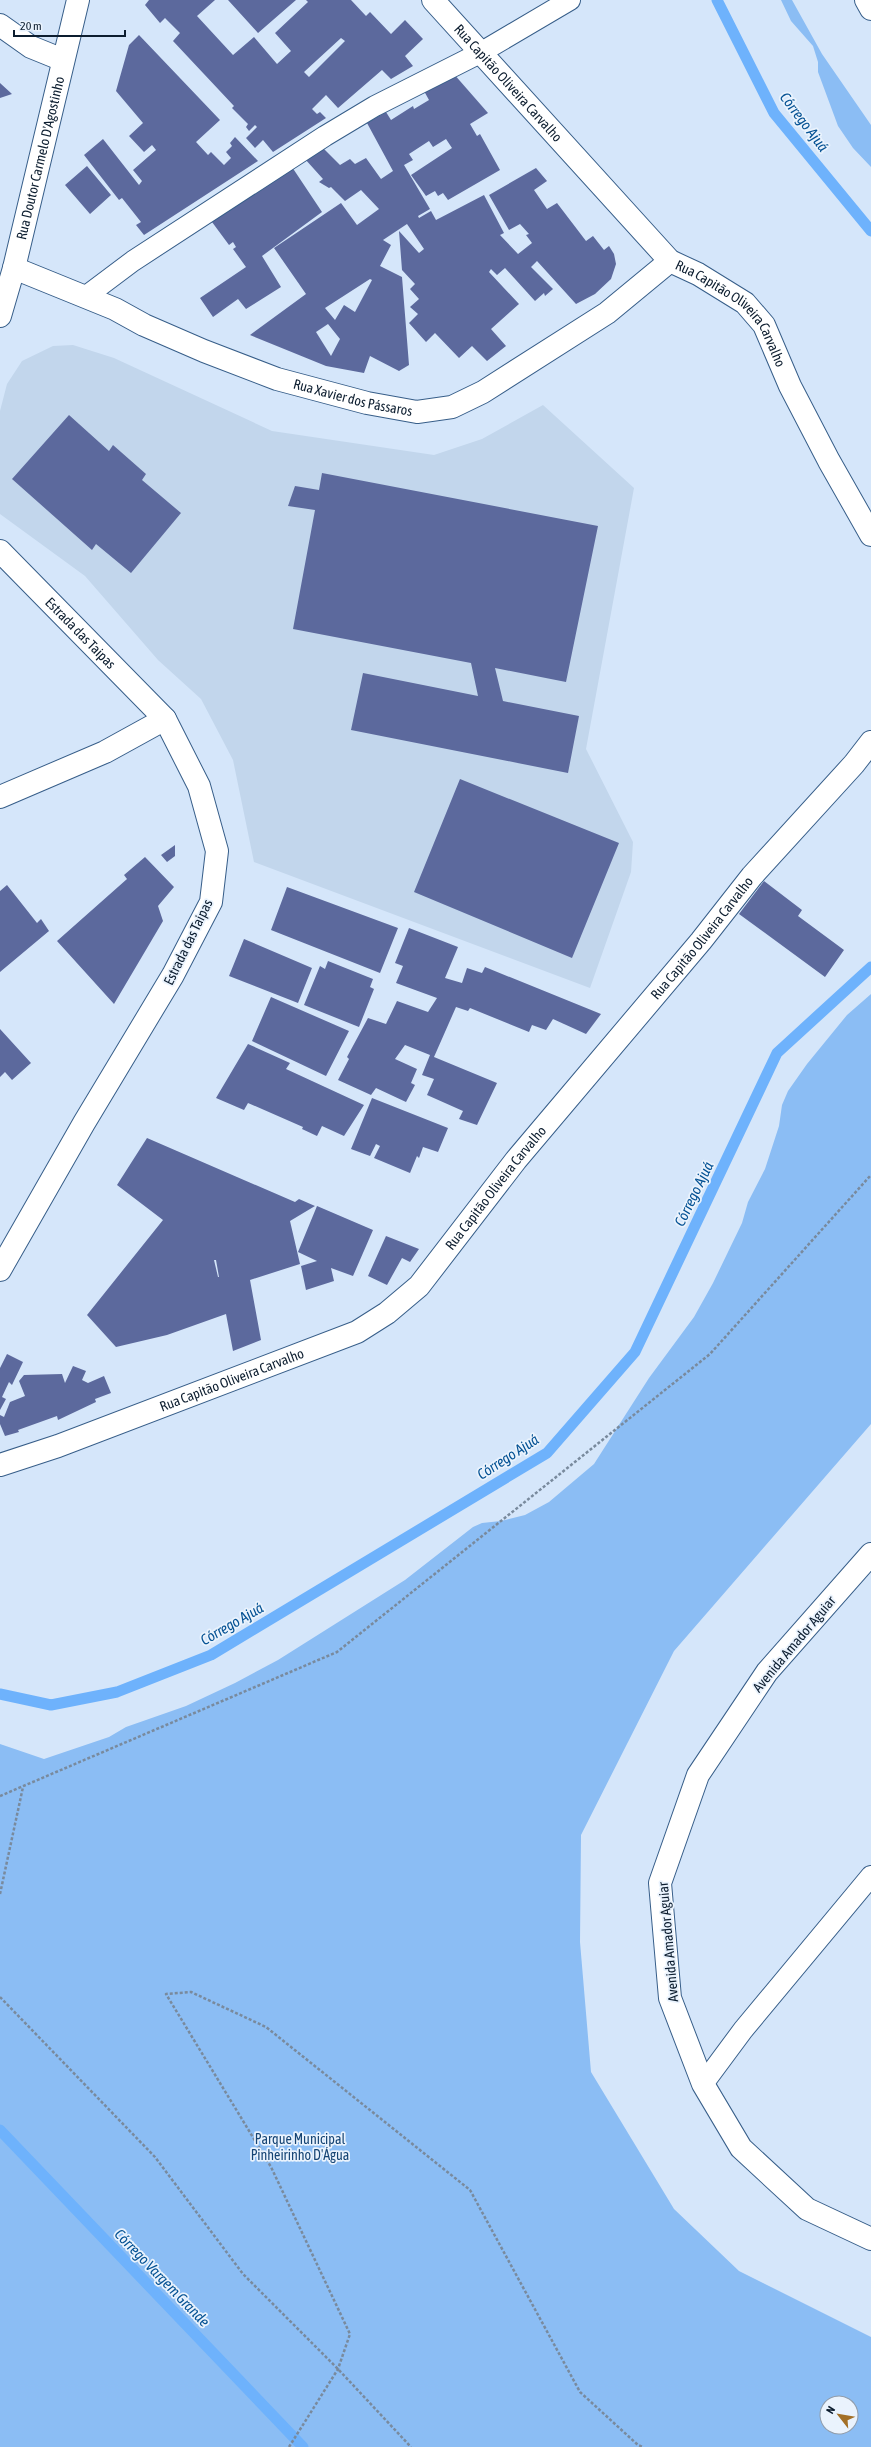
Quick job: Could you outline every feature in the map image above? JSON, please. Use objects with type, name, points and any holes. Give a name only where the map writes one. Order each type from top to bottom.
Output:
[{"type":"street","name":"Rua Doutor Carmelo D'Agostinho","points":[[0,316],[14,268],[78,0]]},
{"type":"street","name":"Rua Capitão Oliveira Carvalho","points":[[433,0],[453,20],[480,53],[670,261],[698,274],[745,303],[764,325],[793,392],[829,461],[871,535]]},
{"type":"street","points":[[866,0],[871,9]]},
{"type":"street","points":[[0,25],[31,47],[63,60]]},
{"type":"street","name":"Rua Xavier dos Pássaros","points":[[14,268],[85,297],[204,351],[277,379],[367,403],[417,412],[452,407],[483,392],[607,313],[670,261]]},
{"type":"street","name":"Estrada das Taipas","points":[[0,552],[165,719],[199,786],[217,851],[211,902],[174,975],[84,1123],[0,1270]]},
{"type":"street","points":[[0,797],[105,752],[165,719]]},
{"type":"street","name":"Rua Capitão Oliveira Carvalho","points":[[0,1465],[58,1446],[358,1332],[387,1314],[419,1286],[516,1160],[701,941],[764,861],[854,764],[871,742]]},
{"type":"street","name":"Avenida Amador Aguiar","points":[[871,1554],[767,1672],[698,1775],[660,1883],[670,1998],[703,2084],[741,2148],[807,2209],[871,2239]]},
{"type":"lane","points":[[85,297],[133,261],[293,155],[376,106],[405,93],[480,53],[570,0]]},
{"type":"lane","points":[[703,2084],[743,2030],[871,1876]]},
{"type":"path","points":[[0,1796],[336,1652],[710,1354],[871,1175]]},
{"type":"path","points":[[0,1894],[23,1787]]},
{"type":"path","points":[[289,2447],[337,2370],[350,2334],[270,2167],[166,1994],[191,1992],[266,2027],[470,2190],[580,2392],[638,2445],[643,2447]]},
{"type":"path","points":[[0,1997],[155,2157],[243,2274],[411,2447]]},
{"type":"shaded area","points":[[73,345],[114,358],[272,431],[434,455],[482,439],[543,405],[634,488],[586,749],[633,842],[631,872],[590,988],[254,862],[233,760],[201,699],[158,660],[85,576],[0,514],[0,411],[7,384],[22,361],[53,346]]},
{"type":"green space","points":[[781,0],[792,0],[822,54],[871,125],[871,167],[853,148],[838,126],[818,72],[818,62],[813,46],[791,21]]},
{"type":"green space","name":"Parque Municipal Pinheirinho D'Água","points":[[871,994],[871,1424],[674,1651],[581,1835],[580,1942],[591,2072],[674,2209],[739,2271],[871,2337],[871,2447],[0,2447],[0,1744],[44,1759],[109,1737],[126,1727],[186,1706],[235,1683],[278,1660],[405,1580],[473,1527],[482,1523],[501,1521],[525,1515],[549,1502],[594,1464],[649,1378],[694,1317],[713,1283],[742,1223],[748,1202],[765,1169],[779,1126],[782,1105],[788,1091],[807,1064],[847,1015]]},
{"type":"building","points":[[149,0],[215,0],[197,16],[233,55],[254,37],[277,64],[291,51],[275,33],[308,2],[306,0],[351,0],[366,16],[370,12],[391,34],[405,20],[423,39],[405,56],[413,66],[391,79],[382,70],[338,108],[326,95],[312,109],[317,114],[320,112],[326,118],[273,152],[263,140],[255,148],[246,138],[257,127],[255,125],[249,131],[246,127],[248,124],[232,108],[234,106],[173,41],[180,33],[165,18],[160,23],[145,5]],"holes":[[[341,38],[345,41],[309,77],[304,72]]]},
{"type":"building","points":[[228,0],[296,0],[258,33]]},
{"type":"building","points":[[139,35],[220,120],[196,142],[208,155],[211,152],[224,165],[231,158],[226,152],[232,146],[230,143],[235,137],[258,161],[144,235],[136,225],[141,222],[122,198],[119,200],[84,155],[103,139],[139,185],[142,181],[133,170],[156,150],[152,145],[144,152],[129,136],[143,123],[116,91],[129,45]]},
{"type":"building","points":[[453,73],[488,113],[470,124],[477,136],[480,134],[500,170],[448,200],[443,193],[438,196],[435,191],[426,196],[411,175],[452,148],[446,139],[433,147],[429,141],[409,154],[413,160],[404,165],[430,209],[418,216],[419,218],[431,211],[436,220],[484,195],[504,233],[500,235],[518,254],[532,243],[526,235],[529,234],[520,224],[509,230],[489,195],[536,168],[547,181],[534,190],[547,209],[557,203],[586,241],[593,236],[604,250],[609,246],[614,254],[616,264],[611,279],[595,294],[576,304],[537,261],[531,267],[553,289],[545,296],[544,293],[535,301],[505,268],[497,275],[491,269],[489,272],[519,304],[491,329],[506,346],[487,361],[472,346],[459,358],[435,333],[426,342],[409,323],[418,314],[410,307],[419,299],[410,289],[415,284],[402,270],[399,231],[419,253],[424,249],[407,224],[383,240],[391,245],[380,266],[402,277],[409,365],[399,371],[370,356],[364,373],[326,366],[250,335],[306,294],[274,248],[341,203],[357,225],[379,209],[361,190],[345,201],[331,187],[329,188],[319,182],[323,179],[305,159],[323,148],[340,165],[350,159],[355,164],[366,158],[381,179],[393,171],[367,123],[386,112],[391,120],[413,106],[414,109],[429,100],[424,91]],"holes":[[[370,279],[372,280],[355,312],[344,305],[335,320],[325,308]],[[328,324],[340,339],[331,356],[316,332]]]},
{"type":"building","points":[[0,83],[12,94],[0,98]]},
{"type":"building","points":[[87,166],[111,195],[90,214],[65,185]]},
{"type":"building","points":[[292,167],[322,212],[262,256],[281,287],[246,309],[238,299],[213,317],[200,298],[246,267],[233,249],[236,247],[233,242],[229,245],[212,222]]},
{"type":"building","points":[[69,415],[109,451],[113,445],[146,474],[142,480],[181,513],[131,573],[96,544],[92,550],[12,479]]},
{"type":"building","points":[[322,473],[598,526],[566,682],[495,668],[503,701],[579,716],[568,773],[351,730],[363,673],[478,696],[471,663],[293,629],[315,510],[288,506],[295,486],[319,490]]},
{"type":"building","points":[[460,779],[619,843],[572,958],[414,892]]},
{"type":"building","points":[[175,845],[175,856],[167,862],[161,855]]},
{"type":"building","points":[[145,857],[174,887],[158,906],[163,921],[114,1004],[57,941],[127,879],[124,875]]},
{"type":"building","points":[[764,881],[802,910],[798,916],[844,950],[825,977],[739,914]]},
{"type":"building","points":[[7,885],[37,923],[41,919],[49,931],[0,972],[0,891]]},
{"type":"building","points":[[287,887],[398,928],[380,973],[271,930]]},
{"type":"building","points":[[409,928],[458,947],[445,978],[462,983],[467,968],[482,973],[485,967],[601,1014],[586,1034],[553,1019],[546,1030],[532,1025],[529,1032],[470,1008],[468,1011],[456,1007],[434,1057],[497,1083],[477,1125],[459,1119],[463,1111],[427,1095],[434,1079],[422,1075],[430,1055],[405,1045],[395,1059],[417,1069],[411,1083],[415,1085],[406,1102],[376,1088],[371,1095],[338,1080],[349,1059],[347,1057],[368,1018],[386,1024],[397,1001],[428,1012],[437,998],[396,983],[403,966],[395,963]]},
{"type":"building","points":[[244,939],[312,968],[298,1003],[229,976]]},
{"type":"building","points":[[328,961],[373,979],[370,987],[374,989],[359,1027],[304,1005],[320,966],[325,969]]},
{"type":"building","points":[[271,997],[349,1031],[326,1076],[252,1041]]},
{"type":"building","points":[[0,1029],[31,1063],[12,1080],[5,1072],[0,1077]]},
{"type":"building","points":[[248,1044],[290,1063],[286,1069],[364,1105],[344,1136],[322,1126],[317,1136],[302,1129],[303,1127],[248,1103],[244,1110],[216,1098]]},
{"type":"building","points":[[372,1098],[448,1128],[438,1152],[423,1147],[419,1158],[417,1156],[410,1173],[374,1158],[380,1146],[376,1144],[370,1156],[351,1149]]},
{"type":"building","points":[[147,1138],[295,1202],[299,1199],[315,1206],[290,1221],[300,1264],[250,1280],[261,1340],[233,1351],[226,1314],[167,1335],[116,1347],[87,1315],[163,1220],[117,1185]],"holes":[[[214,1260],[216,1260],[219,1277]]]},
{"type":"building","points":[[317,1206],[373,1230],[353,1276],[331,1268],[334,1281],[306,1290],[301,1266],[317,1261],[298,1252]]},
{"type":"building","points":[[386,1236],[419,1249],[410,1262],[402,1258],[387,1285],[368,1276]]},
{"type":"building","points":[[7,1354],[23,1362],[12,1385],[9,1382],[2,1397],[6,1399],[0,1410],[0,1368]]},
{"type":"building","points":[[73,1366],[86,1371],[82,1380],[88,1383],[104,1376],[111,1393],[95,1399],[96,1402],[58,1420],[57,1416],[18,1430],[19,1432],[5,1436],[0,1424],[0,1415],[4,1417],[10,1402],[25,1396],[19,1381],[24,1375],[62,1374],[65,1383]]},
{"type":"waterway","name":"Córrego Ajuá","points":[[717,0],[774,113],[871,231]]},
{"type":"waterway","name":"Córrego Ajuá","points":[[0,1694],[51,1705],[117,1692],[211,1655],[547,1453],[635,1352],[777,1053],[871,967]]},
{"type":"waterway","name":"Córrego Vargem Grande","points":[[0,2130],[303,2447]]}]
